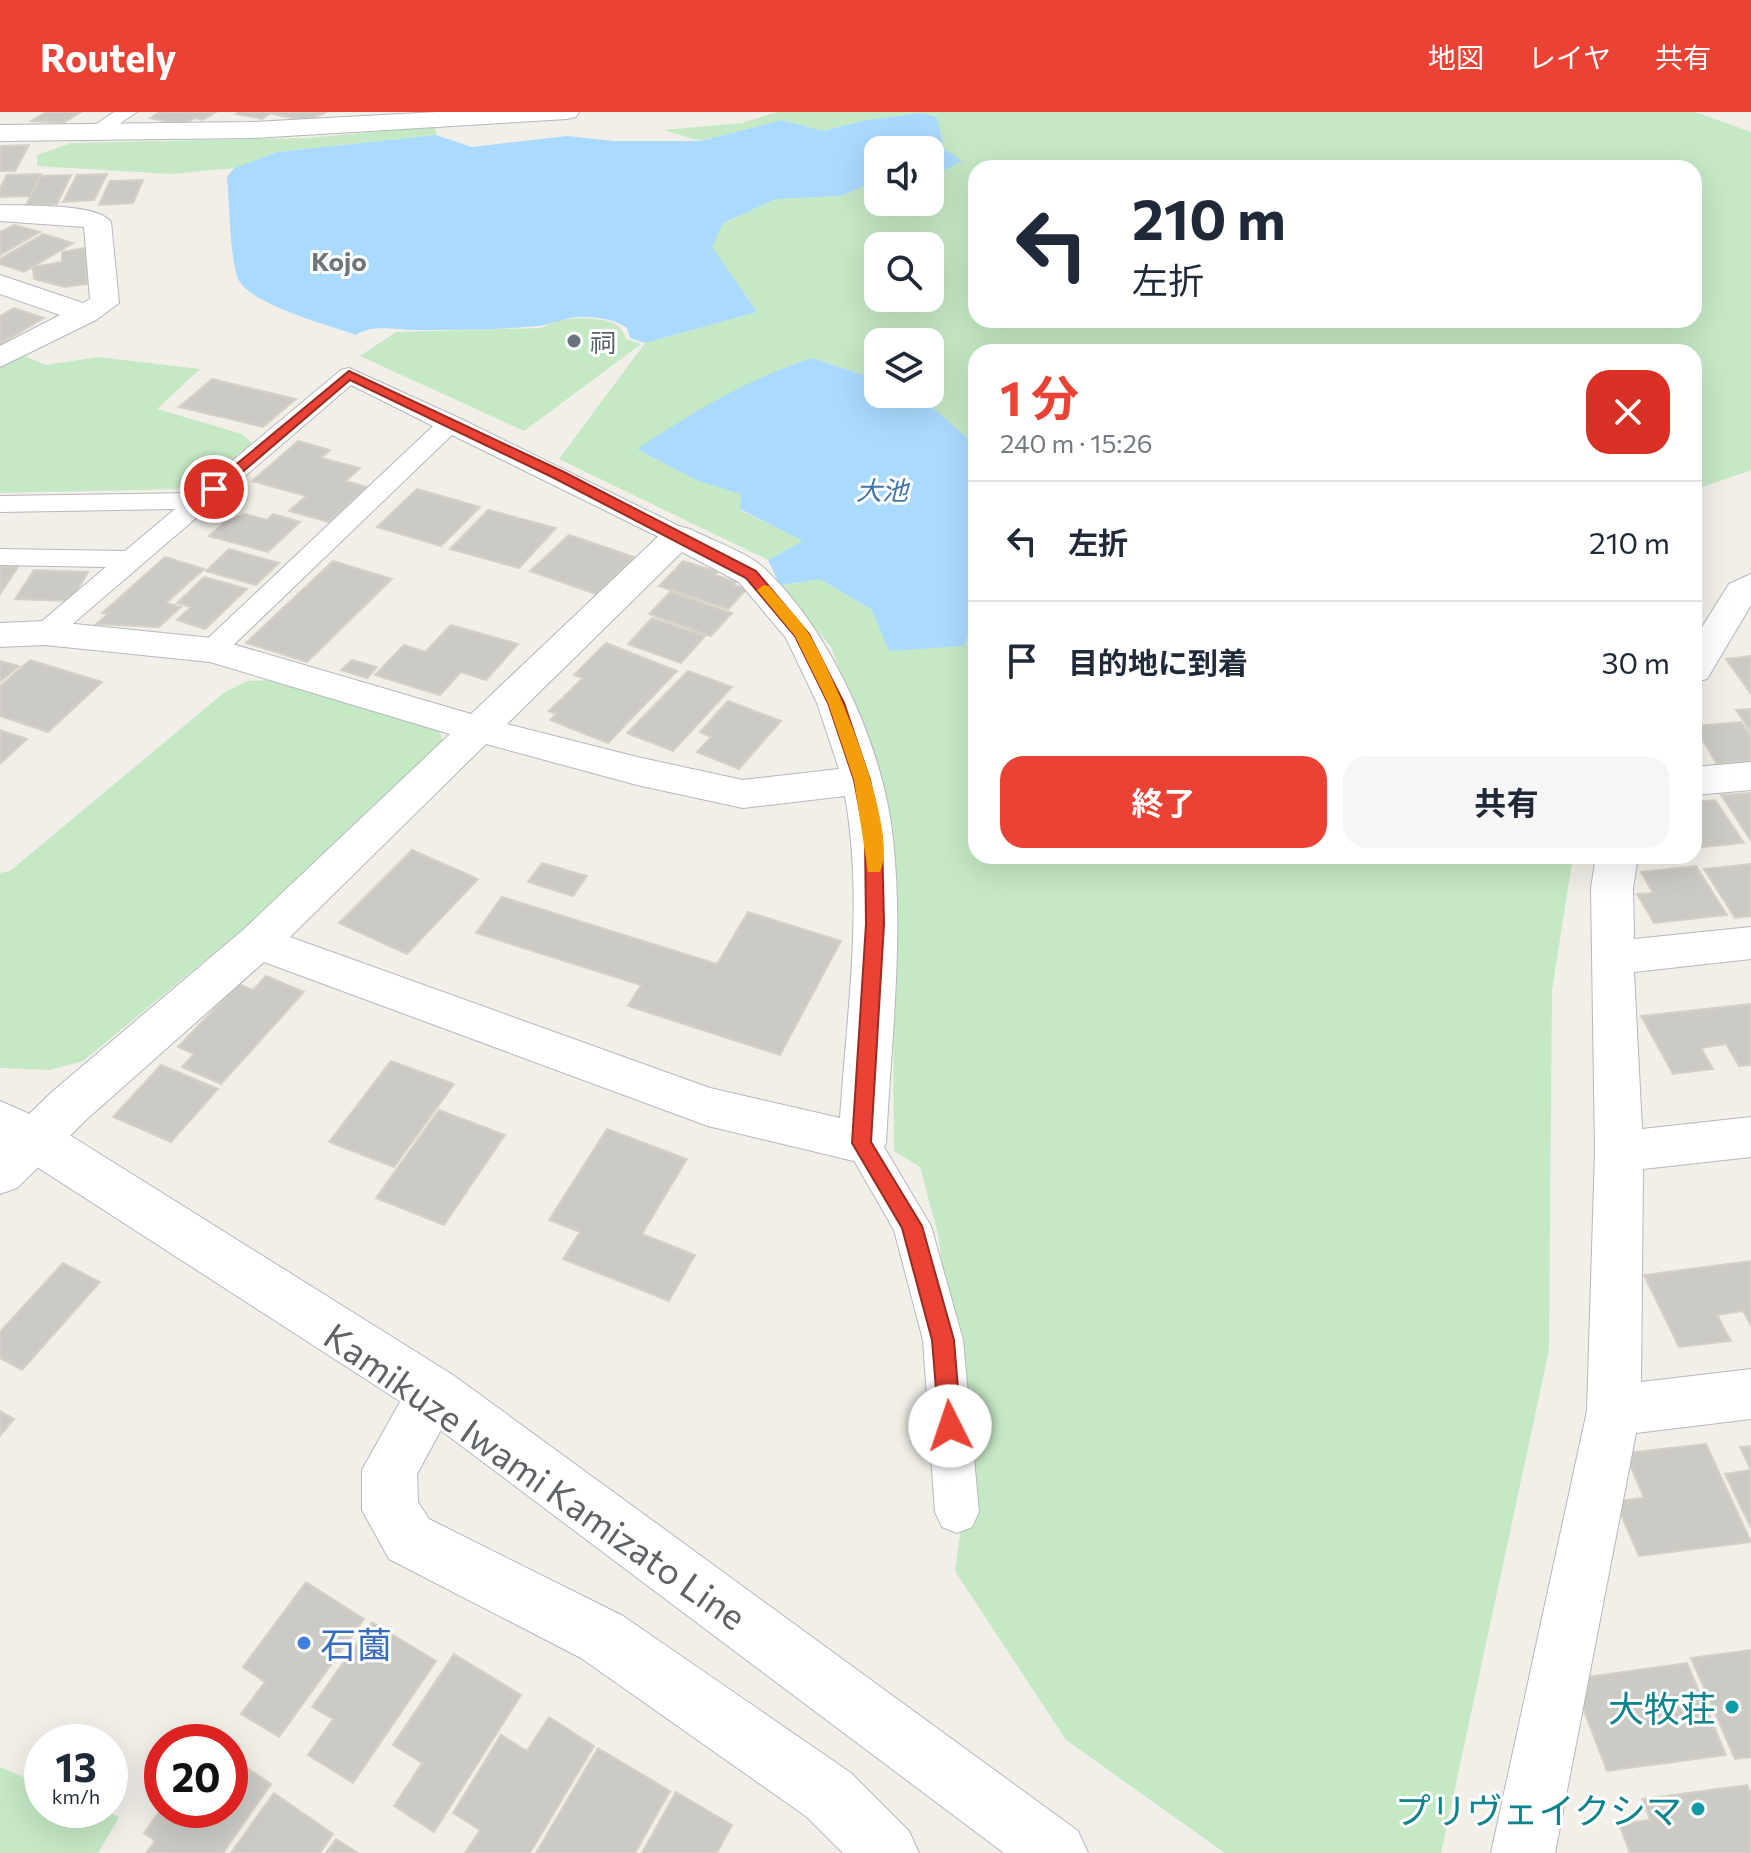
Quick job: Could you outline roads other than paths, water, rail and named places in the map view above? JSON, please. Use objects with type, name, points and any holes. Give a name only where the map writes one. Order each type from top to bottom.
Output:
[{"type":"street","points":[[0,133],[192,132],[340,118],[567,112]]},
{"type":"street","points":[[0,213],[80,217],[97,222],[105,303],[0,358]]},
{"type":"street","points":[[0,284],[86,314]]},
{"type":"street","points":[[12,1144],[258,942],[678,536],[751,574],[802,634],[836,703],[862,780],[873,838],[875,924],[862,1143],[708,1107],[258,942]]},
{"type":"street","points":[[1702,657],[1741,592],[1751,585]]},
{"type":"street","points":[[0,635],[45,633],[212,650],[477,729],[637,771],[743,794],[862,780]]},
{"type":"street","points":[[1702,780],[1751,776]]},
{"type":"street","points":[[1523,1853],[1614,1411],[1619,1152],[1612,958],[1612,888],[1616,864]]},
{"type":"street","points":[[1612,958],[1751,943]]},
{"type":"street","points":[[1619,1152],[1751,1137]]},
{"type":"street","name":"Kamikuze Iwami Kamizato Line","points":[[12,1144],[434,1393],[1056,1853]]},
{"type":"street","points":[[434,1393],[389,1470],[390,1510],[409,1539],[602,1637],[829,1795],[887,1853]]},
{"type":"street","points":[[1614,1411],[1751,1394]]},
{"type":"lane","points":[[96,131],[127,112]]},
{"type":"lane","points":[[45,633],[349,375],[678,536]]},
{"type":"lane","points":[[212,650],[450,423]]},
{"type":"lane","points":[[0,504],[200,501]]},
{"type":"lane","points":[[0,557],[132,559]]},
{"type":"lane","points":[[862,1143],[912,1226],[943,1340],[957,1512]]},
{"type":"water","points":[[921,113],[937,117],[941,136],[864,136],[864,186],[841,196],[776,199],[723,223],[712,247],[757,312],[645,343],[630,338],[627,328],[617,322],[587,317],[524,327],[377,329],[356,335],[255,296],[243,286],[234,265],[227,177],[234,168],[278,152],[436,135],[472,147],[567,136],[614,141],[701,141],[782,120],[823,131],[866,120]]},
{"type":"water","points":[[944,149],[962,161],[944,170]]},
{"type":"water","name":"大池","points":[[812,358],[864,375],[864,408],[934,408],[968,439],[968,636],[964,646],[889,651],[872,610],[820,579],[780,585],[768,560],[803,541],[740,509],[741,494],[698,481],[637,449],[765,376]]},
{"type":"place","name":"祠","points":[[574,341]]},
{"type":"place","name":"石薗","points":[[304,1643]]},
{"type":"place","name":"大牧荘","points":[[1732,1707]]},
{"type":"place","name":"プリヴェイクシマ","points":[[1698,1809]]},
{"type":"district","name":"Kojo","points":[[339,260]]}]
